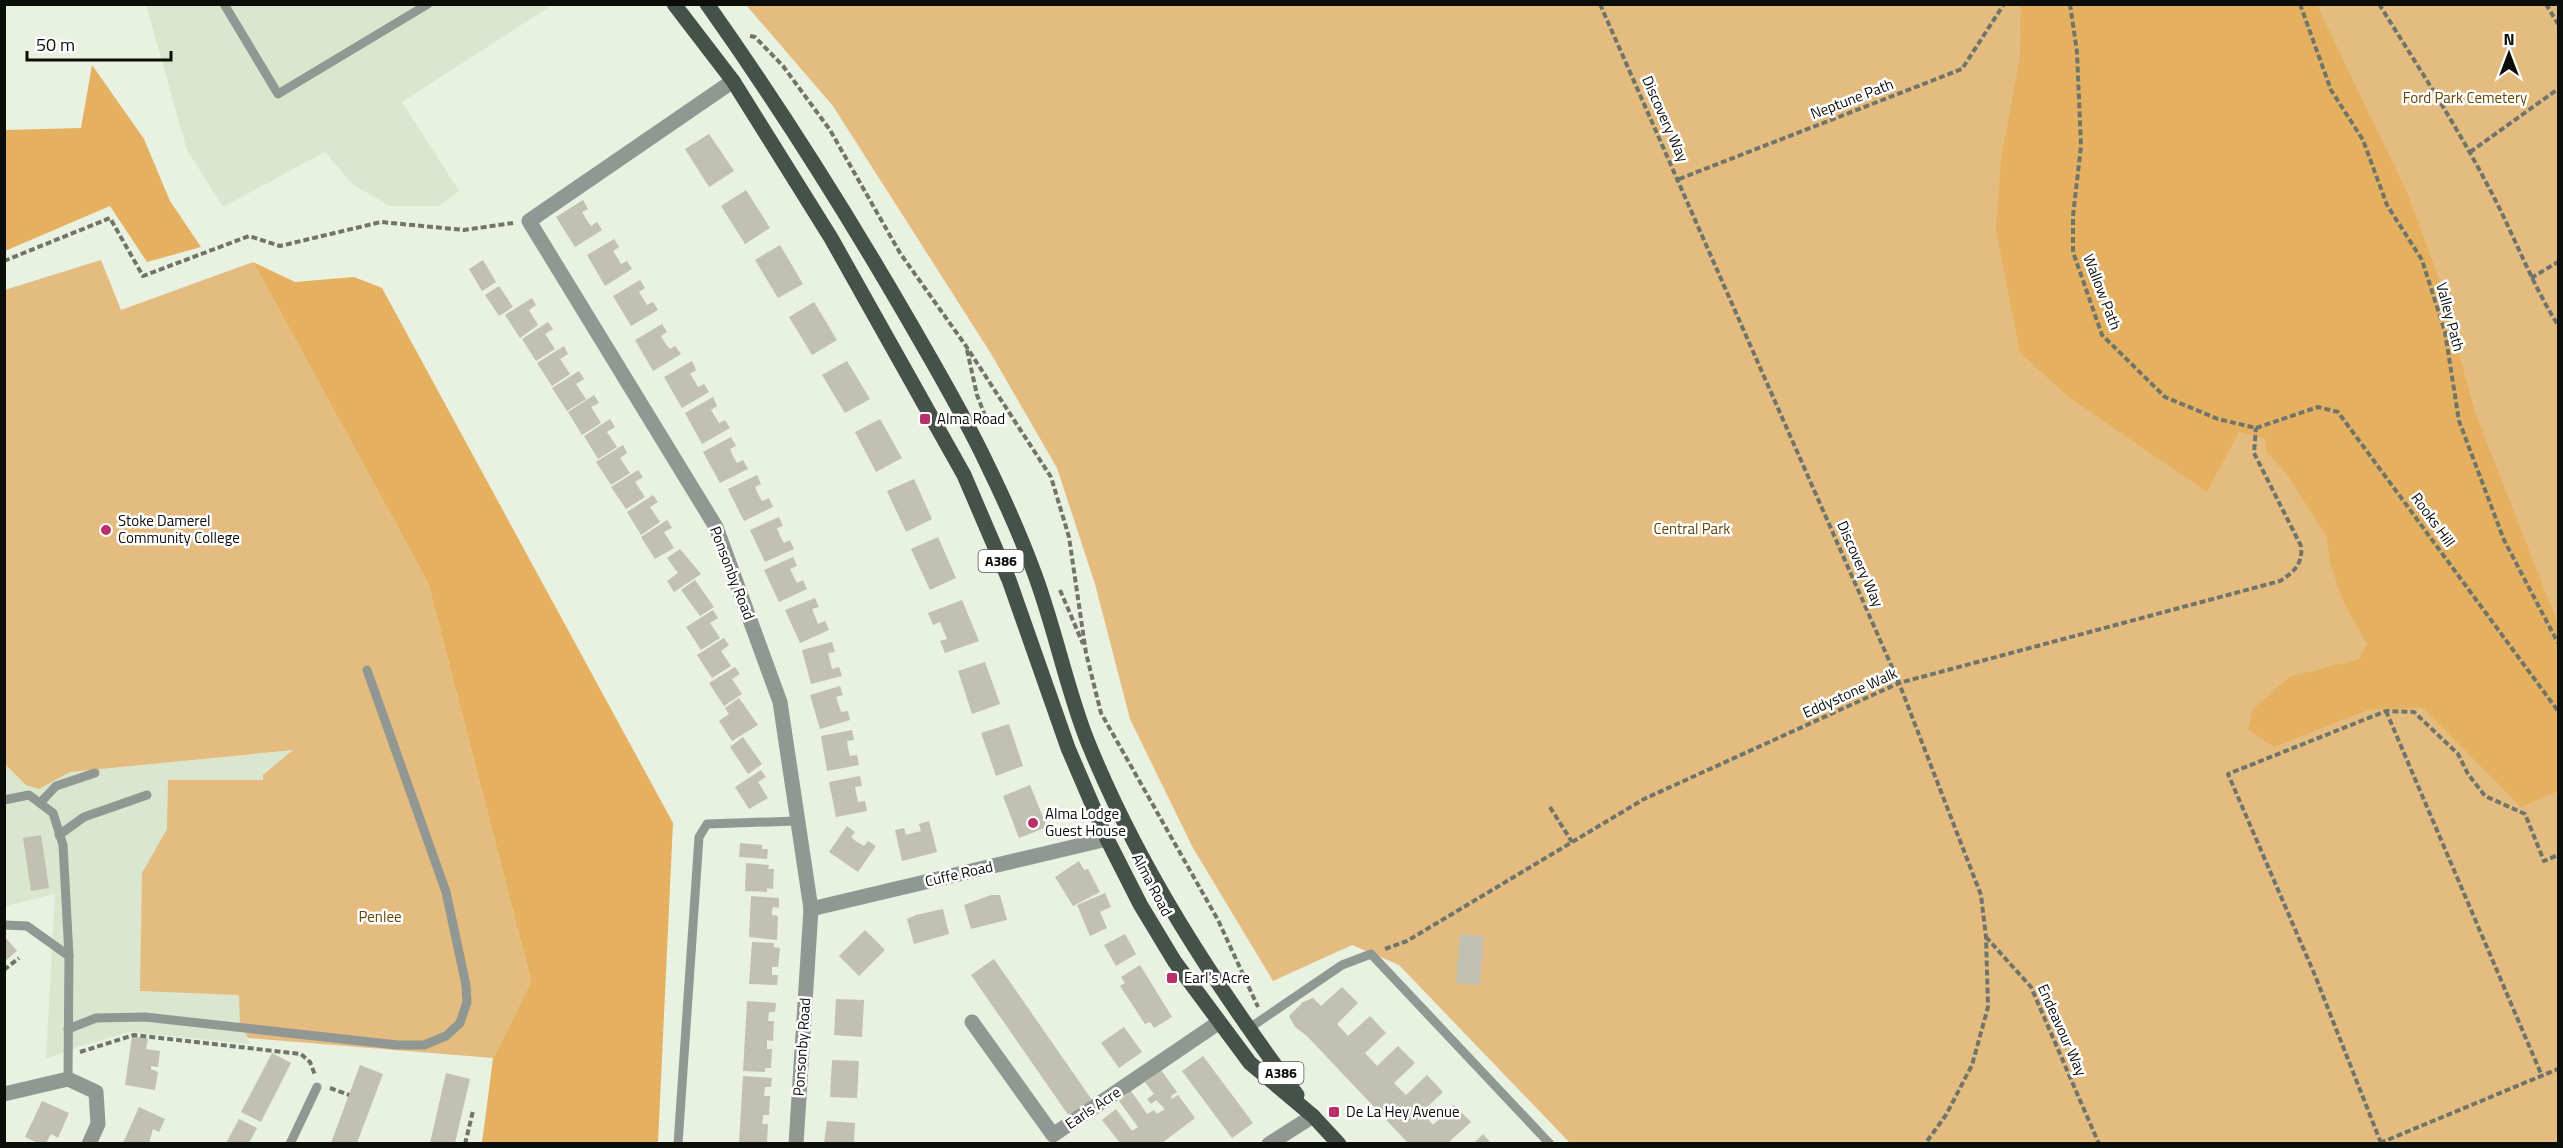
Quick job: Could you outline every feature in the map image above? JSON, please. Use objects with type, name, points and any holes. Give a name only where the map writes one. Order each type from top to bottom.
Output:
[{"type":"main road","name":"Alma Road","points":[[674,4],[733,81],[831,238],[964,475],[1010,580],[1068,748],[1107,839],[1140,904],[1218,1023],[1250,1063],[1313,1116],[1339,1143]]},
{"type":"main road","name":"Alma Road","points":[[706,4],[749,63],[851,220],[987,463],[1032,568],[1087,738],[1128,832],[1160,892],[1248,1029],[1313,1116]]},
{"type":"street","points":[[529,221],[733,81]]},
{"type":"street","name":"Ponsonby Road","points":[[529,221],[716,527],[780,702],[811,909],[796,1143]]},
{"type":"street","name":"Cuffe Road","points":[[811,909],[1107,839]]},
{"type":"street","name":"Earls Acre","points":[[972,1022],[1053,1136],[1218,1023]]},
{"type":"street","points":[[4,1094],[68,1079],[96,1092],[98,1124],[89,1143]]},
{"type":"street","points":[[1269,1143],[1313,1116]]},
{"type":"lane","points":[[224,4],[278,94],[428,4]]},
{"type":"lane","points":[[68,1029],[96,1018],[145,1017],[397,1045],[424,1045],[446,1036],[460,1023],[467,1002],[466,985],[446,892],[367,670]]},
{"type":"lane","points":[[40,803],[56,786],[95,773]]},
{"type":"lane","points":[[4,800],[29,795],[40,803],[53,813],[63,845],[69,956],[68,1079]]},
{"type":"lane","points":[[59,835],[84,817],[147,795]]},
{"type":"lane","points":[[678,1143],[699,837],[707,824],[797,821]]},
{"type":"lane","points":[[4,925],[27,926],[69,956]]},
{"type":"lane","points":[[1248,1029],[1342,964],[1371,954],[1550,1143]]},
{"type":"lane","points":[[290,1143],[317,1087]]},
{"type":"path","name":"Discovery Way","points":[[1600,4],[1899,683],[1981,895],[1986,936],[1988,1007],[1972,1065],[1946,1115],[1925,1143]]},
{"type":"path","name":"Neptune Path","points":[[1679,179],[1962,69],[2004,4]]},
{"type":"path","name":"Wallow Path","points":[[2070,4],[2077,52],[2081,146],[2073,216],[2073,252],[2102,335],[2164,397],[2218,419],[2256,428]]},
{"type":"path","name":"Valley Path","points":[[2300,4],[2331,90],[2363,140],[2387,205],[2422,260],[2445,332],[2459,421],[2469,450],[2504,540],[2559,643]]},
{"type":"path","points":[[2379,4],[2443,104],[2470,152],[2531,278],[2559,325]]},
{"type":"path","points":[[2546,4],[2559,24]]},
{"type":"path","points":[[2470,152],[2559,89]]},
{"type":"path","points":[[4,261],[110,218],[143,276],[249,236],[280,246],[381,222],[464,230],[529,221]]},
{"type":"path","points":[[2531,278],[2559,262]]},
{"type":"path","name":"Rooks Hill","points":[[2256,428],[2318,407],[2338,412],[2559,711]]},
{"type":"path","name":"Eddystone Walk","points":[[1371,954],[1407,941],[1644,800],[1899,683],[2280,581],[2295,571],[2302,557],[2301,546],[2254,453],[2256,428]]},
{"type":"path","points":[[2559,855],[2544,861],[2525,814],[2485,796],[2468,774],[2458,754],[2414,712],[2386,711],[2228,774],[2314,974],[2380,1143],[2559,1070]]},
{"type":"path","points":[[2386,711],[2542,1076]]},
{"type":"path","points":[[1550,807],[1572,843]]},
{"type":"path","name":"Endeavour Way","points":[[1986,936],[2031,987],[2099,1143]]},
{"type":"path","points":[[4,970],[19,958]]},
{"type":"path","points":[[68,1056],[134,1035],[301,1054],[310,1062],[317,1087],[349,1095]]},
{"type":"path","points":[[465,1143],[473,1111]]},
{"type":"shaded area","points":[[146,5],[552,5],[402,102],[459,191],[439,206],[390,206],[352,184],[325,152],[223,207],[187,150]]},
{"type":"shaded area","points":[[2021,5],[2317,5],[2409,197],[2438,276],[2475,412],[2558,624],[2558,791],[2521,807],[2423,708],[2371,709],[2274,747],[2248,730],[2253,709],[2289,677],[2359,659],[2367,644],[2344,604],[2330,563],[2327,537],[2286,473],[2267,453],[2265,438],[2239,432],[2207,492],[2070,398],[2020,353],[1996,230],[2001,159],[2020,57]]},
{"type":"shaded area","points":[[92,65],[144,139],[170,201],[201,247],[147,262],[110,206],[5,251],[5,130],[81,128]]},
{"type":"shaded area","name":"Stoke Damerel Community College","points":[[101,260],[294,750],[264,860],[238,904],[240,1023],[250,1044],[130,1032],[46,1059],[55,894],[5,906],[4,290]]},
{"type":"shaded area","points":[[253,262],[295,282],[354,277],[382,288],[673,823],[658,1143],[482,1143],[493,1058],[531,981],[428,583]]},
{"type":"green space","name":"Central Park","points":[[746,5],[2558,5],[2558,1143],[1570,1143],[1399,965],[1352,945],[1273,981],[1193,848],[1130,719],[1095,584],[1057,468],[990,352],[833,106]]},
{"type":"green space","name":"Penlee","points":[[101,260],[121,310],[253,262],[428,583],[531,981],[493,1058],[248,1038],[240,1024],[239,995],[140,991],[142,873],[167,829],[168,780],[263,780],[263,775],[293,750],[70,772],[39,789],[26,785],[5,764],[5,290]]},
{"type":"building","points":[[709,134],[734,171],[709,187],[685,149]]},
{"type":"building","points":[[746,190],[770,228],[745,244],[721,206]]},
{"type":"building","points":[[583,200],[588,209],[582,212],[586,219],[591,226],[597,222],[602,230],[575,247],[556,217]]},
{"type":"building","points":[[614,239],[619,247],[613,251],[621,264],[627,261],[632,269],[605,286],[587,255]]},
{"type":"building","points":[[780,245],[803,284],[778,298],[755,260]]},
{"type":"building","points":[[483,260],[496,282],[482,291],[469,269]]},
{"type":"building","points":[[640,280],[645,288],[639,292],[647,305],[653,302],[658,310],[631,326],[613,296]]},
{"type":"building","points":[[499,286],[513,307],[499,316],[485,295]]},
{"type":"building","points":[[532,298],[536,305],[529,310],[538,325],[520,338],[505,315]]},
{"type":"building","points":[[814,302],[837,340],[812,355],[789,317]]},
{"type":"building","points":[[548,322],[553,329],[545,334],[555,349],[536,361],[522,339]]},
{"type":"building","points":[[662,324],[667,332],[661,336],[665,343],[670,349],[675,346],[681,354],[653,371],[635,340]]},
{"type":"building","points":[[564,346],[568,354],[560,359],[570,374],[552,386],[537,363]]},
{"type":"building","points":[[692,361],[696,370],[690,374],[698,387],[704,384],[709,392],[682,408],[664,377]]},
{"type":"building","points":[[847,361],[870,399],[845,413],[822,375]]},
{"type":"building","points":[[579,371],[584,379],[576,384],[586,399],[567,411],[552,388]]},
{"type":"building","points":[[594,395],[599,403],[591,407],[601,423],[582,435],[568,412]]},
{"type":"building","points":[[713,397],[717,406],[711,410],[719,423],[725,420],[730,428],[702,444],[685,413]]},
{"type":"building","points":[[610,419],[615,427],[607,432],[617,447],[598,459],[584,436]]},
{"type":"building","points":[[880,419],[902,458],[876,472],[855,432]]},
{"type":"building","points":[[731,437],[736,446],[730,449],[733,456],[737,463],[743,460],[748,469],[720,483],[703,452]]},
{"type":"building","points":[[623,445],[627,453],[620,458],[630,473],[611,485],[596,462]]},
{"type":"building","points":[[638,470],[643,477],[635,482],[645,497],[626,509],[611,487]]},
{"type":"building","points":[[757,475],[761,484],[755,487],[758,494],[762,501],[769,498],[773,507],[744,521],[728,489]]},
{"type":"building","points":[[914,479],[932,519],[906,532],[887,491]]},
{"type":"building","points":[[653,495],[658,502],[650,507],[660,522],[641,535],[627,512]]},
{"type":"building","points":[[779,517],[783,526],[777,528],[780,536],[784,543],[790,540],[794,549],[765,562],[750,530]]},
{"type":"building","points":[[667,520],[672,528],[664,532],[674,548],[655,559],[641,537]]},
{"type":"building","points":[[938,537],[956,578],[930,590],[911,549]]},
{"type":"building","points":[[680,549],[701,574],[674,592],[667,581],[678,573],[667,558]]},
{"type":"building","points":[[793,557],[797,566],[790,569],[797,583],[803,580],[807,589],[779,602],[764,570]]},
{"type":"building","points":[[695,580],[714,607],[700,616],[681,590]]},
{"type":"building","points":[[815,598],[819,607],[812,609],[818,624],[825,621],[829,630],[800,643],[785,610]]},
{"type":"building","points":[[962,600],[979,641],[945,653],[940,641],[947,639],[940,622],[933,625],[928,613]]},
{"type":"building","points":[[713,610],[718,618],[710,623],[720,638],[701,650],[686,627]]},
{"type":"building","points":[[724,638],[729,645],[721,651],[731,666],[712,678],[697,655]]},
{"type":"building","points":[[832,642],[835,652],[828,653],[832,669],[839,667],[842,676],[811,684],[802,650]]},
{"type":"building","points":[[985,662],[1000,704],[972,714],[958,671]]},
{"type":"building","points":[[735,667],[740,674],[732,679],[742,694],[724,706],[709,683]]},
{"type":"building","points":[[840,686],[843,695],[836,697],[841,712],[848,711],[850,720],[820,729],[810,695]]},
{"type":"building","points":[[739,698],[758,725],[732,741],[719,721],[729,714],[725,708]]},
{"type":"building","points":[[1009,724],[1023,766],[996,776],[981,733]]},
{"type":"building","points":[[852,730],[854,740],[847,741],[848,748],[850,756],[857,755],[859,765],[827,771],[821,736]]},
{"type":"building","points":[[743,737],[762,764],[748,774],[730,747]]},
{"type":"building","points":[[761,770],[766,777],[758,782],[768,798],[749,809],[735,787]]},
{"type":"building","points":[[860,776],[862,786],[855,787],[858,802],[865,801],[867,811],[836,817],[829,782]]},
{"type":"building","points":[[1030,785],[1047,827],[1019,838],[1003,796]]},
{"type":"building","points":[[929,821],[937,852],[902,861],[895,830],[904,828],[906,835],[921,831],[919,824]]},
{"type":"building","points":[[847,826],[855,832],[851,837],[857,842],[864,846],[868,841],[876,846],[858,872],[829,852]]},
{"type":"building","points":[[41,835],[49,888],[31,891],[23,838]]},
{"type":"building","points":[[740,843],[762,845],[762,849],[768,849],[767,859],[739,857]]},
{"type":"building","points":[[1079,861],[1084,870],[1088,869],[1100,892],[1073,906],[1055,877]]},
{"type":"building","points":[[746,863],[769,865],[768,869],[774,869],[773,889],[767,888],[767,892],[745,891]]},
{"type":"building","points":[[1105,893],[1111,907],[1100,912],[1107,928],[1090,936],[1077,905]]},
{"type":"building","points":[[991,895],[1000,895],[1007,920],[971,929],[964,905]]},
{"type":"building","points":[[751,896],[779,898],[779,908],[773,907],[772,911],[772,915],[778,916],[777,940],[749,937]]},
{"type":"building","points":[[943,909],[949,934],[914,944],[907,919]]},
{"type":"building","points":[[865,930],[885,950],[859,976],[839,956]]},
{"type":"building","points":[[1125,934],[1136,954],[1116,966],[1104,945]]},
{"type":"building","points":[[1460,934],[1484,936],[1480,985],[1456,983]]},
{"type":"building","points":[[4,936],[17,951],[4,962]]},
{"type":"building","points":[[752,942],[774,943],[774,947],[780,948],[778,967],[772,967],[772,975],[778,975],[777,985],[749,984]]},
{"type":"building","points":[[994,959],[1092,1100],[1069,1116],[971,975]]},
{"type":"building","points":[[1140,965],[1172,1017],[1154,1028],[1150,1022],[1145,1024],[1120,986],[1125,983],[1121,977]]},
{"type":"building","points":[[1342,987],[1358,1003],[1337,1024],[1348,1036],[1370,1016],[1386,1033],[1365,1053],[1377,1066],[1398,1046],[1415,1063],[1394,1083],[1406,1095],[1427,1075],[1443,1092],[1422,1112],[1433,1125],[1454,1105],[1471,1122],[1450,1141],[1452,1143],[1408,1143],[1307,1036],[1295,1027],[1289,1016],[1303,1002],[1313,998],[1321,1006]]},
{"type":"building","points":[[836,999],[864,1000],[862,1037],[834,1035]]},
{"type":"building","points":[[747,1001],[776,1003],[775,1012],[769,1012],[768,1021],[774,1021],[773,1041],[767,1040],[767,1049],[772,1049],[771,1068],[765,1068],[765,1072],[743,1071]]},
{"type":"building","points":[[1124,1027],[1142,1052],[1119,1068],[1101,1043]]},
{"type":"building","points":[[132,1036],[148,1039],[146,1049],[160,1051],[158,1067],[151,1066],[151,1069],[158,1072],[155,1090],[125,1085]]},
{"type":"building","points":[[272,1053],[291,1063],[261,1122],[241,1112]]},
{"type":"building","points":[[1203,1056],[1253,1123],[1232,1138],[1182,1071]]},
{"type":"building","points":[[832,1060],[859,1061],[857,1098],[830,1097]]},
{"type":"building","points":[[360,1065],[383,1074],[357,1143],[331,1143]]},
{"type":"building","points":[[1161,1070],[1177,1092],[1171,1096],[1172,1099],[1178,1095],[1195,1118],[1162,1143],[1120,1143],[1102,1120],[1116,1109],[1132,1131],[1138,1127],[1119,1101],[1131,1091],[1147,1114],[1154,1110],[1157,1114],[1165,1109],[1156,1100],[1151,1104],[1147,1099],[1154,1094],[1145,1082]]},
{"type":"building","points":[[446,1073],[470,1079],[455,1143],[430,1143]]},
{"type":"building","points":[[743,1076],[772,1078],[771,1087],[765,1087],[764,1096],[770,1096],[769,1115],[763,1115],[762,1124],[768,1124],[767,1143],[739,1143]]},
{"type":"building","points":[[42,1101],[69,1113],[58,1138],[51,1134],[46,1143],[38,1143],[25,1137]]},
{"type":"building","points":[[139,1107],[165,1119],[159,1132],[153,1129],[149,1143],[123,1143]]},
{"type":"building","points":[[239,1119],[257,1128],[249,1143],[226,1143]]},
{"type":"building","points":[[827,1121],[855,1123],[854,1143],[824,1143]]},
{"type":"building","points":[[1483,1134],[1491,1143],[1474,1143]]},
{"type":"place","name":"Alma Road","points":[[925,419]]},
{"type":"place","name":"Stoke Damerel Community College","points":[[106,530]]},
{"type":"place","name":"Alma Lodge Guest House","points":[[1033,823]]},
{"type":"place","name":"Earl's Acre","points":[[1172,978]]},
{"type":"place","name":"De La Hey Avenue","points":[[1334,1112]]},
{"type":"park label","name":"Ford Park Cemetery","points":[[2465,98]]}]
